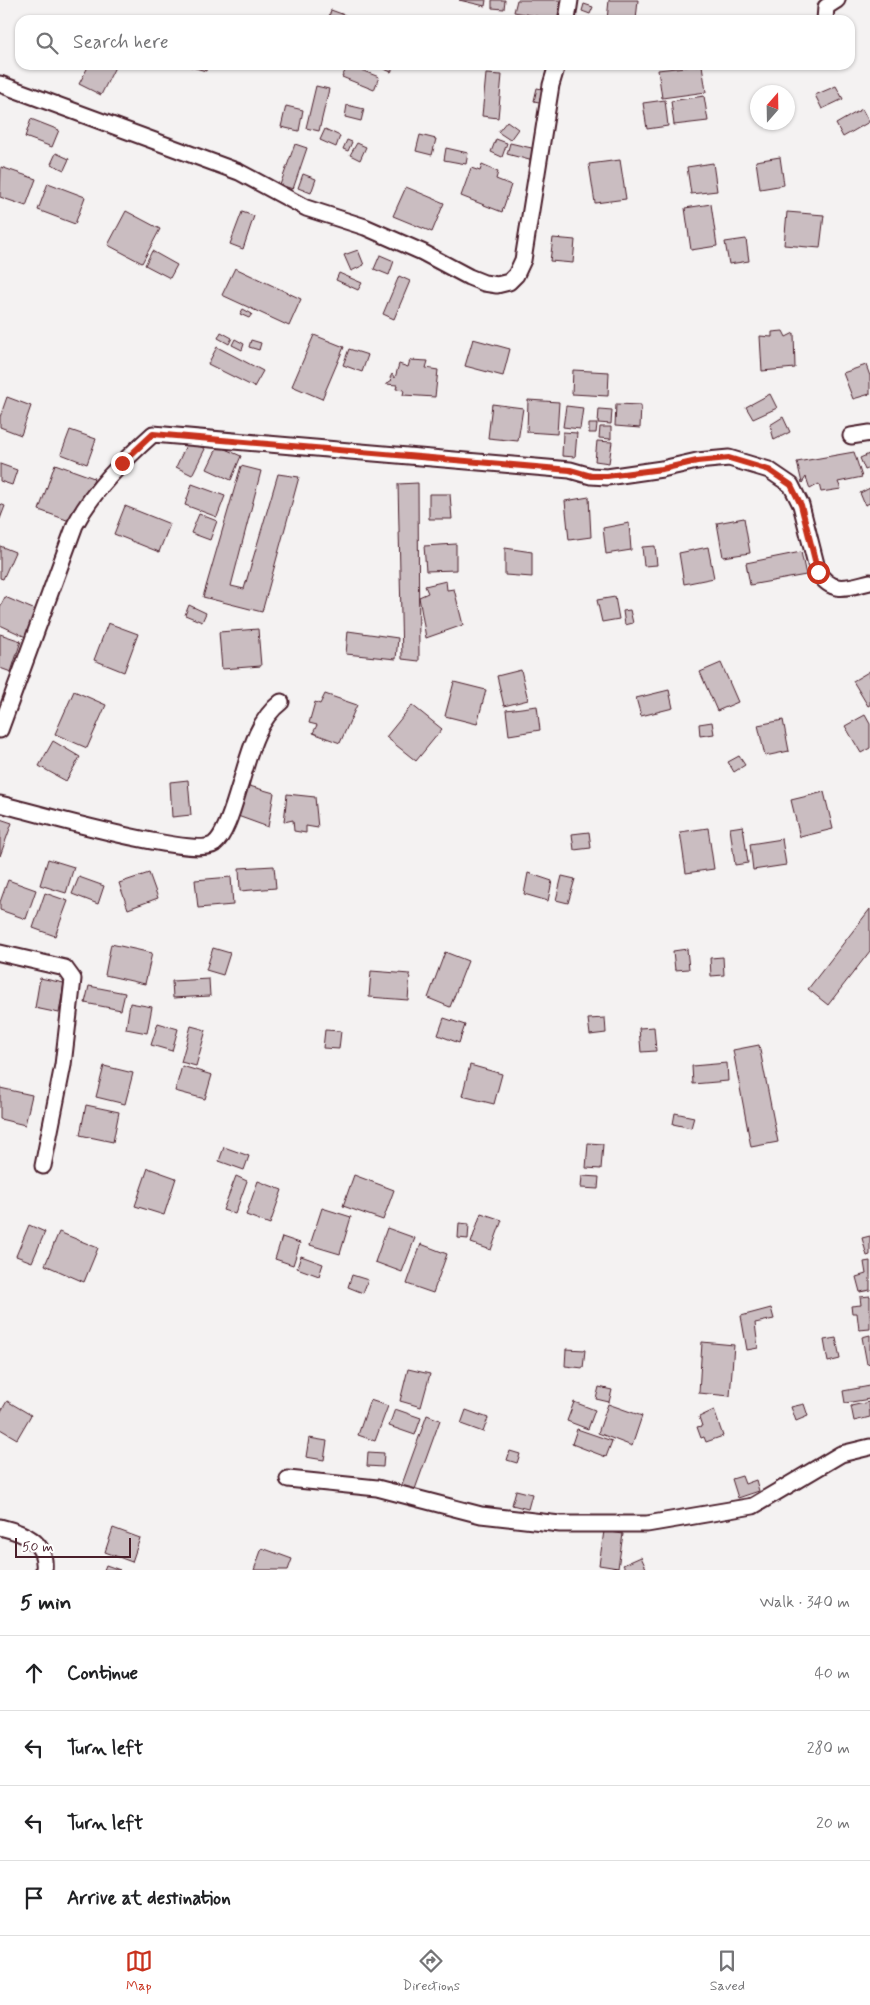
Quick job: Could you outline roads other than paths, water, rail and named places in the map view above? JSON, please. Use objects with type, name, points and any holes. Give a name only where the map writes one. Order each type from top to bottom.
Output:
[{"type":"street","points":[[568,15],[570,0]]},
{"type":"street","points":[[825,15],[826,7],[837,0]]},
{"type":"street","points":[[0,84],[239,172],[306,208],[365,227],[422,252],[469,277],[497,285],[505,284],[512,279],[523,260],[550,85],[555,70]]},
{"type":"street","points":[[851,436],[870,432]]},
{"type":"street","points":[[0,730],[76,525],[93,496],[122,463],[153,434],[570,470],[591,476],[615,476],[697,461],[729,458],[769,470],[791,485],[801,505],[818,572],[823,581],[841,589],[870,582]]},
{"type":"street","points":[[0,804],[158,843],[204,848],[211,846],[219,839],[225,826],[256,736],[270,712],[281,702]]},
{"type":"street","points":[[0,953],[65,968],[73,979],[63,1065],[43,1166]]},
{"type":"street","points":[[288,1479],[377,1488],[481,1515],[560,1524],[647,1524],[753,1506],[841,1454],[870,1447]]},
{"type":"street","points":[[0,1527],[21,1532],[34,1540],[45,1556],[44,1570]]}]
